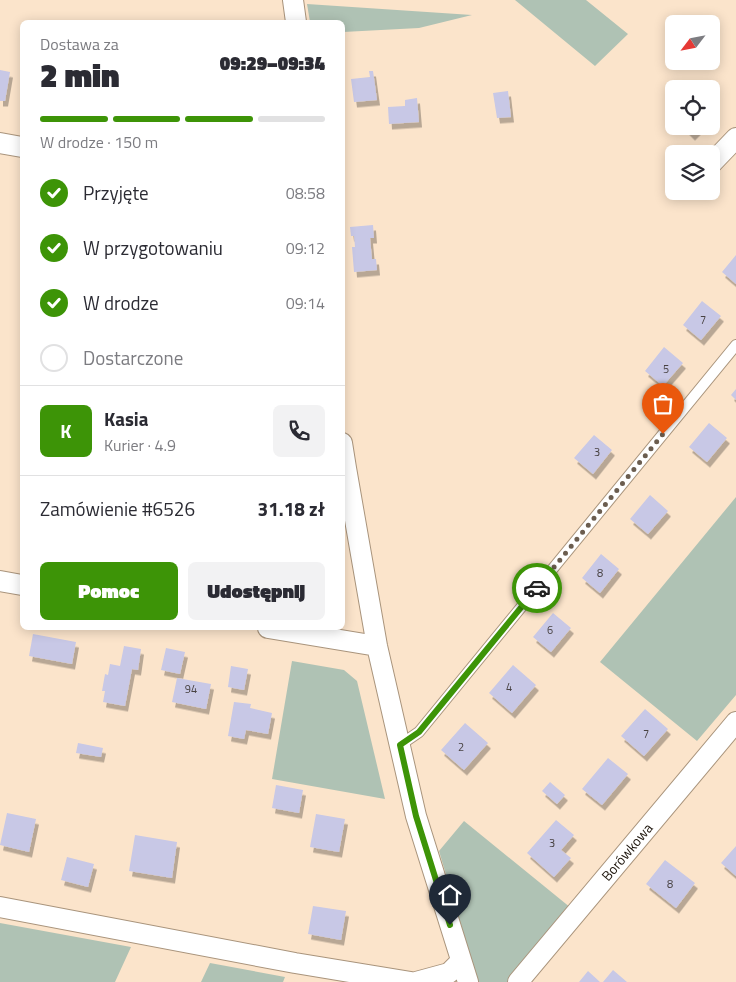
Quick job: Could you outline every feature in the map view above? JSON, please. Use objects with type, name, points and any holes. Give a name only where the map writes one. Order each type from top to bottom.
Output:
[{"type":"street","points":[[293,0],[296,20]]},
{"type":"street","points":[[720,155],[736,138]]},
{"type":"street","points":[[0,142],[20,147]]},
{"type":"street","points":[[345,462],[377,646],[452,972],[468,982]]},
{"type":"street","points":[[0,581],[20,585]]},
{"type":"street","points":[[280,630],[377,646]]},
{"type":"street","name":"Borówkowa","points":[[518,982],[736,722]]},
{"type":"street","points":[[0,907],[295,963],[411,982]]},
{"type":"street","points":[[416,982],[452,972]]},
{"type":"lane","points":[[400,745],[419,732],[736,345]]},
{"type":"green space","points":[[515,0],[586,0],[628,34],[595,66]]},
{"type":"green space","points":[[307,4],[472,15],[419,28],[345,32],[345,20],[310,20]]},
{"type":"green space","points":[[736,497],[736,695],[697,741],[600,662]]},
{"type":"green space","points":[[292,661],[344,670],[357,681],[385,799],[272,779]]},
{"type":"green space","points":[[464,821],[571,908],[509,982],[478,982],[439,851]]},
{"type":"green space","points":[[0,923],[131,947],[115,982],[0,982]]},
{"type":"green space","points":[[210,963],[285,977],[283,982],[201,982]]},
{"type":"building","points":[[0,70],[10,72],[5,101],[0,101]]},
{"type":"building","points":[[369,71],[373,71],[377,100],[354,102],[351,79],[370,77]]},
{"type":"building","points":[[508,91],[511,117],[497,118],[493,93]]},
{"type":"building","points":[[417,98],[419,122],[389,124],[388,107],[405,106],[405,100]]},
{"type":"building","points":[[373,225],[374,238],[370,238],[372,259],[376,259],[377,270],[354,272],[352,247],[355,247],[354,236],[351,236],[350,227]]},
{"type":"building","points":[[736,255],[736,284],[722,272]]},
{"type":"building","points":[[702,301],[721,316],[701,340],[683,325]]},
{"type":"building","points":[[664,347],[683,363],[663,386],[645,371]]},
{"type":"building","points":[[736,389],[736,400],[731,395]]},
{"type":"building","points":[[709,423],[727,438],[707,462],[689,447]]},
{"type":"building","points":[[594,435],[612,450],[593,474],[574,458]]},
{"type":"building","points":[[650,495],[668,511],[648,534],[630,519]]},
{"type":"building","points":[[601,554],[619,569],[600,593],[582,578]]},
{"type":"building","points":[[553,613],[571,628],[551,652],[533,637]]},
{"type":"building","points":[[33,634],[76,642],[72,664],[29,656]]},
{"type":"building","points":[[124,646],[141,649],[138,670],[132,669],[125,706],[103,702],[105,691],[102,691],[105,674],[108,675],[110,664],[120,666]]},
{"type":"building","points":[[166,648],[185,652],[180,674],[161,670]]},
{"type":"building","points":[[513,665],[536,685],[512,713],[489,693]]},
{"type":"building","points":[[231,666],[248,669],[244,690],[228,687]]},
{"type":"building","points":[[177,678],[211,684],[206,709],[172,702]]},
{"type":"building","points":[[234,702],[251,704],[250,708],[272,713],[268,734],[246,730],[244,739],[228,736]]},
{"type":"building","points":[[645,709],[668,729],[644,756],[621,736]]},
{"type":"building","points":[[465,723],[488,743],[464,770],[441,750]]},
{"type":"building","points":[[78,743],[103,748],[101,757],[76,753]]},
{"type":"building","points":[[608,758],[628,774],[602,805],[582,789]]},
{"type":"building","points":[[550,782],[565,795],[557,804],[542,791]]},
{"type":"building","points":[[276,785],[303,790],[299,813],[272,808]]},
{"type":"building","points":[[7,813],[36,819],[29,852],[0,845]]},
{"type":"building","points":[[316,814],[345,819],[339,852],[310,847]]},
{"type":"building","points":[[556,820],[574,835],[561,850],[571,858],[554,877],[527,853]]},
{"type":"building","points":[[135,835],[177,842],[172,878],[129,871]]},
{"type":"building","points":[[736,846],[736,876],[721,863]]},
{"type":"building","points":[[67,857],[94,864],[88,887],[61,880]]},
{"type":"building","points":[[665,860],[695,883],[676,908],[646,884]]},
{"type":"building","points":[[313,906],[346,911],[341,940],[308,934]]},
{"type":"building","points":[[613,970],[627,982],[603,982]]},
{"type":"building","points":[[588,971],[600,982],[579,982]]},
{"type":"way so far","points":[[537,588],[663,434]]},
{"type":"route","points":[[450,925],[416,816],[400,745],[419,732],[537,588]]}]
